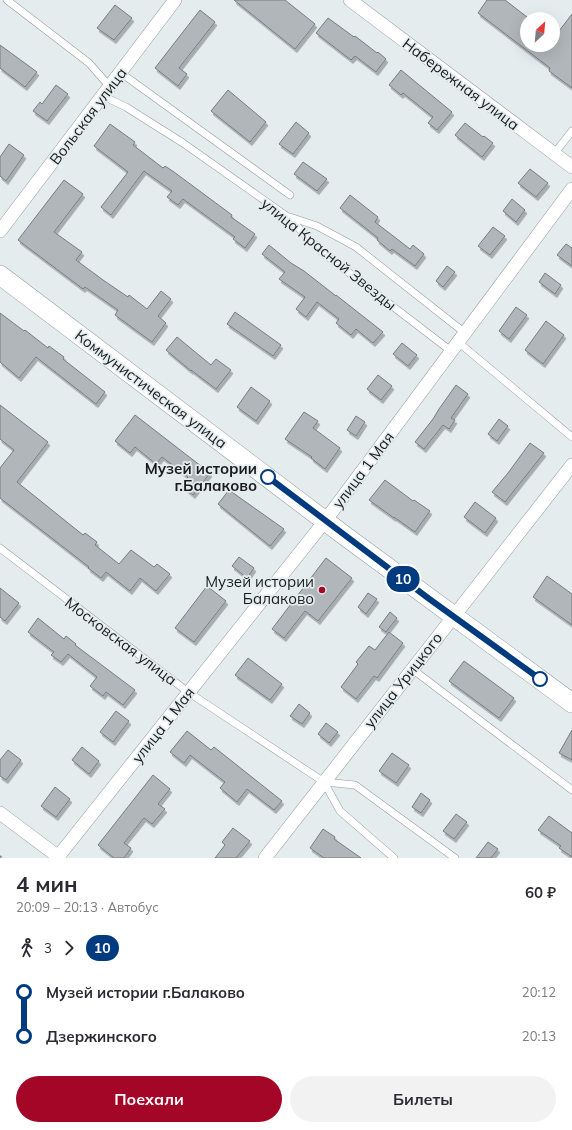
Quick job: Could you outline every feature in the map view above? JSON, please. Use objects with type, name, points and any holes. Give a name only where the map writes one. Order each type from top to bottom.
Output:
[{"type":"main road","name":"Коммунистическая улица","points":[[0,274],[325,521],[572,703]]},
{"type":"street","name":"Вольская улица","points":[[0,231],[175,0]]},
{"type":"street","name":"Набережная улица","points":[[350,0],[572,167]]},
{"type":"street","name":"улица 1 Мая","points":[[58,858],[325,521],[572,189]]},
{"type":"street","name":"улица Урицкого","points":[[265,858],[572,465]]},
{"type":"street","points":[[0,813],[58,858]]},
{"type":"lane","name":"улица Красной Звезды","points":[[8,0],[89,63],[107,91],[126,107],[183,143],[288,217],[322,252],[458,342],[572,437]]},
{"type":"lane","points":[[121,73],[290,195]]},
{"type":"lane","points":[[554,154],[572,131]]},
{"type":"lane","points":[[288,217],[317,226],[356,247],[458,342]]},
{"type":"lane","name":"Московская улица","points":[[0,548],[188,692],[324,782],[340,810],[394,858]]},
{"type":"lane","points":[[412,669],[572,790]]},
{"type":"lane","name":"Московская улица","points":[[324,782],[355,784],[455,858]]},
{"type":"building","points":[[234,0],[285,0],[315,24],[295,49]]},
{"type":"building","points":[[487,0],[505,0],[521,12],[520,45],[478,13]]},
{"type":"building","points":[[115,5],[132,18],[114,40],[97,28]]},
{"type":"building","points":[[200,10],[215,22],[179,68],[187,74],[178,86],[155,68]]},
{"type":"building","points":[[572,14],[572,88],[549,71],[550,68],[529,52],[560,52],[560,30]]},
{"type":"building","points":[[328,18],[386,59],[376,72],[355,56],[351,60],[316,33]]},
{"type":"building","points":[[0,45],[37,72],[25,87],[0,68]]},
{"type":"building","points":[[401,70],[452,112],[437,130],[428,123],[433,117],[403,93],[401,95],[389,85]]},
{"type":"building","points":[[56,85],[68,94],[47,121],[33,111],[40,102],[42,104]]},
{"type":"building","points":[[228,90],[266,122],[250,142],[211,111]]},
{"type":"building","points":[[296,122],[309,133],[293,154],[279,144]]},
{"type":"building","points":[[465,123],[493,143],[482,157],[455,135]]},
{"type":"building","points":[[110,124],[135,142],[133,145],[163,168],[165,166],[174,172],[255,234],[245,248],[233,239],[235,237],[183,199],[178,205],[167,197],[172,191],[144,171],[111,215],[101,207],[128,172],[94,146]]},
{"type":"building","points":[[9,144],[24,155],[6,181],[0,176],[0,157]]},
{"type":"building","points":[[303,162],[327,179],[317,191],[294,174]]},
{"type":"building","points":[[530,169],[548,183],[536,197],[518,183]]},
{"type":"building","points":[[64,180],[83,194],[54,232],[82,252],[76,260],[128,297],[129,295],[147,309],[161,291],[171,299],[158,316],[166,323],[152,342],[115,315],[118,310],[85,287],[83,289],[18,240]]},
{"type":"building","points":[[350,195],[378,217],[375,222],[410,249],[413,245],[424,254],[415,266],[392,249],[390,251],[377,240],[378,238],[340,208]]},
{"type":"building","points":[[512,199],[525,210],[516,222],[503,211]]},
{"type":"building","points":[[493,227],[505,236],[490,255],[478,246]]},
{"type":"building","points":[[566,244],[572,248],[572,266],[557,255]]},
{"type":"building","points":[[269,245],[383,332],[373,343],[356,329],[351,335],[336,323],[339,319],[317,302],[306,317],[296,309],[305,297],[279,279],[285,272],[262,254]]},
{"type":"building","points":[[447,266],[455,272],[443,287],[436,281]]},
{"type":"building","points":[[545,273],[561,285],[555,294],[539,282]]},
{"type":"building","points":[[516,307],[527,315],[509,339],[499,331]]},
{"type":"building","points":[[235,312],[281,345],[273,356],[227,324]]},
{"type":"building","points":[[0,313],[48,348],[49,346],[64,357],[63,359],[105,392],[96,404],[36,357],[19,378],[0,362]]},
{"type":"building","points":[[546,321],[564,335],[543,364],[525,350]]},
{"type":"building","points":[[177,337],[211,365],[216,359],[231,370],[216,389],[166,350]]},
{"type":"building","points":[[402,343],[417,355],[408,366],[393,354]]},
{"type":"building","points":[[378,375],[392,386],[381,400],[367,389]]},
{"type":"building","points":[[456,385],[468,394],[451,418],[455,420],[449,429],[443,425],[424,449],[415,442]]},
{"type":"building","points":[[251,387],[270,401],[256,421],[237,407]]},
{"type":"building","points":[[0,405],[48,442],[17,482],[83,535],[85,533],[97,542],[95,545],[119,564],[131,550],[154,567],[157,564],[170,574],[156,591],[140,578],[130,591],[106,572],[101,578],[0,498],[0,468],[14,450],[0,439]]},
{"type":"building","points":[[304,412],[318,421],[313,428],[340,448],[325,469],[311,458],[312,457],[285,439]]},
{"type":"building","points":[[135,415],[210,473],[193,495],[181,485],[188,477],[162,457],[156,464],[135,447],[130,453],[115,441]]},
{"type":"building","points":[[356,416],[365,422],[356,436],[347,430]]},
{"type":"building","points":[[499,419],[508,426],[497,441],[488,434]]},
{"type":"building","points":[[530,443],[544,453],[505,502],[492,492]]},
{"type":"building","points":[[385,480],[413,501],[414,500],[430,511],[415,532],[369,500]]},
{"type":"building","points":[[229,490],[284,529],[270,546],[218,504]]},
{"type":"building","points":[[475,502],[496,518],[485,533],[464,517]]},
{"type":"building","points":[[239,557],[254,568],[247,578],[232,566]]},
{"type":"building","name":"Музей истории Балаково","points":[[326,558],[352,578],[318,621],[305,611],[284,638],[272,629]]},
{"type":"building","points":[[547,576],[572,594],[572,625],[533,597]]},
{"type":"building","points":[[207,586],[226,601],[194,642],[175,628]]},
{"type":"building","points":[[0,588],[19,603],[5,621],[0,617]]},
{"type":"building","points":[[368,593],[377,599],[366,614],[358,607]]},
{"type":"building","points":[[390,612],[397,618],[386,632],[379,627]]},
{"type":"building","points":[[38,618],[64,639],[66,636],[76,644],[75,645],[135,690],[123,705],[106,692],[103,696],[90,686],[97,677],[68,654],[61,662],[51,655],[54,652],[28,632]]},
{"type":"building","points":[[389,632],[403,643],[377,678],[374,676],[356,699],[341,687],[358,664],[356,662],[369,646],[375,650]]},
{"type":"building","points":[[248,658],[282,684],[270,700],[235,675]]},
{"type":"building","points":[[464,661],[514,698],[499,718],[449,681]]},
{"type":"building","points":[[299,704],[310,713],[302,724],[290,716]]},
{"type":"building","points":[[116,711],[129,721],[113,742],[100,732]]},
{"type":"building","points":[[326,723],[338,732],[329,743],[318,734]]},
{"type":"building","points":[[572,730],[572,760],[559,753]]},
{"type":"building","points":[[187,731],[211,750],[214,747],[282,801],[274,810],[247,789],[237,802],[220,788],[225,782],[190,755],[184,763],[170,752]]},
{"type":"building","points":[[82,747],[99,761],[89,774],[72,760]]},
{"type":"building","points":[[8,750],[21,760],[6,780],[0,776],[0,760]]},
{"type":"building","points":[[392,753],[409,765],[396,783],[379,771]]},
{"type":"building","points":[[153,775],[170,789],[158,804],[165,809],[152,824],[144,818],[124,843],[131,848],[124,858],[114,858],[98,845]]},
{"type":"building","points":[[55,787],[70,799],[56,817],[41,806]]},
{"type":"building","points":[[421,793],[430,800],[421,813],[412,807]]},
{"type":"building","points":[[456,814],[467,822],[454,839],[443,831]]},
{"type":"building","points":[[549,816],[572,833],[572,857],[559,848],[561,846],[538,830]]},
{"type":"building","points":[[233,828],[250,841],[236,858],[215,858],[225,845],[222,842]]},
{"type":"building","points":[[323,829],[335,837],[334,839],[361,858],[324,858],[310,848]]},
{"type":"building","points":[[488,842],[498,849],[491,858],[476,858]]},
{"type":"bus line","name":"10","points":[[268,477],[428,598],[540,679]]},
{"type":"place","name":"Музей истории г.Балаково","points":[[268,477]]},
{"type":"place","name":"Музей истории Балаково","points":[[322,590]]}]
